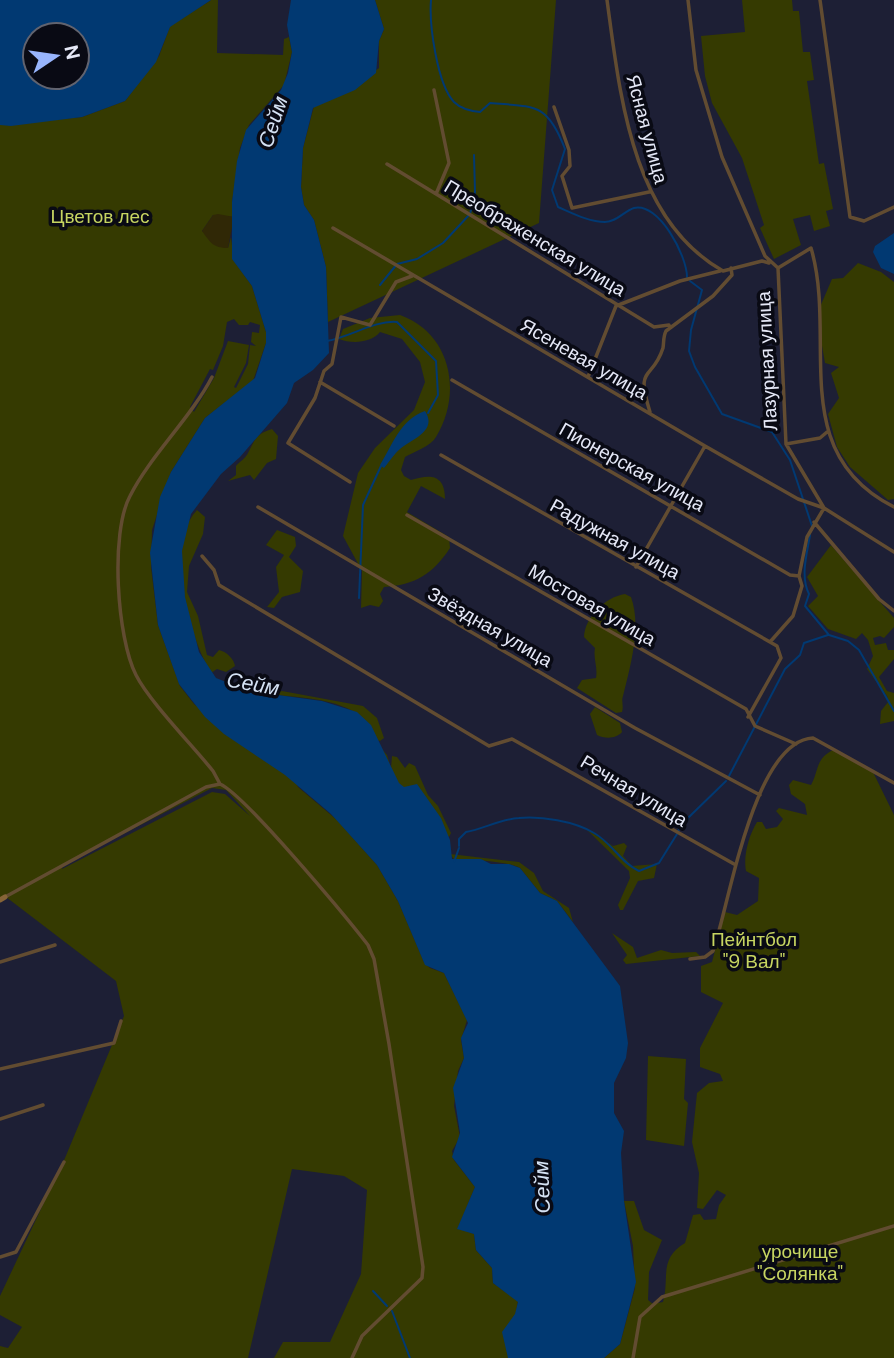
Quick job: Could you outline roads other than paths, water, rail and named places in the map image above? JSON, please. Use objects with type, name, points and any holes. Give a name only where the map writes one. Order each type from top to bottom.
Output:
[{"type":"street","name":"Ясная улица","points":[[607,0],[619,86],[649,192],[698,257],[722,270]]},
{"type":"street","name":"Лазурная улица","points":[[688,0],[696,70],[722,157],[769,263],[778,268],[786,444],[820,438],[827,432]]},
{"type":"street","points":[[820,0],[850,218],[864,221],[894,207]]},
{"type":"street","points":[[434,90],[449,163],[436,194]]},
{"type":"street","points":[[554,107],[569,150],[570,166],[562,176],[572,208],[649,192]]},
{"type":"street","name":"Преображенская улица","points":[[387,164],[654,327],[669,325]]},
{"type":"street","name":"Ясеневая улица","points":[[333,228],[705,446],[799,499],[824,508],[894,552]]},
{"type":"street","points":[[778,268],[811,248],[820,276],[818,343],[827,432],[855,480],[894,507]]},
{"type":"street","points":[[588,377],[611,313],[618,306],[680,281],[762,261],[769,263]]},
{"type":"street","points":[[650,414],[643,390],[643,378],[663,348],[663,337],[669,325],[713,296],[732,275],[731,268]]},
{"type":"street","points":[[350,482],[288,443],[315,398],[324,371],[332,364],[341,317],[370,325],[396,282],[415,276]]},
{"type":"street","points":[[212,377],[130,496],[122,519],[119,572],[122,619],[137,678],[214,771],[220,784],[233,792],[349,922],[368,945],[374,959],[423,1267],[422,1278],[362,1336],[352,1358]]},
{"type":"street","name":"Пионерская улица","points":[[453,380],[790,575],[799,576]]},
{"type":"street","points":[[320,382],[394,426]]},
{"type":"street","points":[[770,642],[793,616],[802,586],[799,576],[814,521],[824,508],[786,444]]},
{"type":"street","points":[[636,567],[705,446]]},
{"type":"street","name":"Радужная улица","points":[[441,455],[777,646],[781,658],[748,717]]},
{"type":"street","name":"Звёздная улица","points":[[258,507],[760,795]]},
{"type":"street","name":"Мостовая улица","points":[[407,515],[746,709],[748,717],[756,726],[796,744]]},
{"type":"street","points":[[814,521],[879,599],[894,611]]},
{"type":"street","name":"Речная улица","points":[[202,556],[214,570],[219,585],[405,693],[489,746],[512,739],[527,746],[734,863]]},
{"type":"street","points":[[690,959],[705,957],[713,951],[734,863],[760,795],[776,766],[796,744],[807,739],[819,741],[894,783]]},
{"type":"street","points":[[3,898],[206,787],[220,784]]},
{"type":"street","points":[[0,962],[55,945]]},
{"type":"street","points":[[0,1069],[114,1043],[121,1021]]},
{"type":"street","points":[[0,1119],[43,1105]]},
{"type":"street","points":[[0,1256],[16,1252],[64,1162]]},
{"type":"street","points":[[633,1358],[640,1317],[662,1297],[894,1226]]},
{"type":"water","points":[[0,0],[211,0],[170,27],[156,62],[125,101],[82,117],[0,125]]},
{"type":"water","name":"Сейм","points":[[291,0],[375,0],[384,29],[379,41],[376,73],[355,90],[313,108],[303,148],[301,187],[304,205],[314,220],[326,267],[329,353],[313,370],[294,383],[287,403],[240,457],[221,474],[191,514],[182,551],[185,597],[199,652],[216,678],[249,691],[322,701],[357,712],[371,725],[399,783],[404,787],[417,784],[441,818],[450,840],[452,859],[481,859],[491,864],[509,864],[520,868],[540,893],[557,901],[620,986],[628,1043],[626,1058],[614,1083],[614,1113],[624,1131],[621,1153],[624,1201],[636,1282],[620,1344],[604,1358],[508,1358],[502,1332],[515,1314],[518,1302],[493,1283],[492,1268],[476,1250],[474,1234],[457,1229],[475,1187],[452,1157],[460,1133],[453,1088],[464,1058],[461,1038],[468,1023],[444,973],[425,965],[398,901],[377,865],[331,814],[285,775],[224,734],[205,717],[179,684],[158,625],[150,553],[160,497],[171,472],[205,418],[255,378],[266,343],[266,332],[252,286],[232,259],[232,202],[237,161],[246,130],[281,90],[288,73],[292,52],[287,25]]},
{"type":"water","points":[[894,233],[894,274],[881,268],[873,252],[875,246]]},
{"type":"water","points":[[425,411],[428,424],[422,434],[398,451],[384,468],[380,465],[403,427],[409,420]]},
{"type":"waterway","points":[[431,0],[431,24],[439,68],[454,102],[476,112],[480,112],[490,103],[529,107],[545,115],[565,149],[552,190],[558,207],[599,222],[613,220],[634,208],[643,208],[653,213],[677,244],[687,277]]},
{"type":"waterway","points":[[380,285],[397,264],[417,259],[443,243],[470,214],[475,192],[474,155]]},
{"type":"waterway","points":[[690,281],[702,290],[691,330],[689,351],[695,367],[722,414],[772,432],[790,460],[812,526]]},
{"type":"waterway","points":[[327,341],[371,326],[397,322],[436,361],[438,395],[428,413]]},
{"type":"waterway","points":[[359,598],[363,505],[381,466]]},
{"type":"waterway","points":[[810,535],[805,572],[809,594],[805,606],[829,635],[848,641],[859,650],[894,711]]},
{"type":"waterway","points":[[729,776],[785,669],[800,655],[804,643],[828,635]]},
{"type":"waterway","points":[[689,817],[726,781]]},
{"type":"waterway","points":[[459,846],[459,839],[466,832],[512,819],[547,819],[567,822],[594,833],[639,871],[659,863],[677,834]]},
{"type":"waterway","points":[[678,831],[688,819]]},
{"type":"waterway","points":[[454,862],[459,848]]},
{"type":"waterway","points":[[373,1291],[387,1306]]},
{"type":"waterway","points":[[392,1311],[410,1358]]},
{"type":"park label","name":"Цветов лес","points":[[100,216]]},
{"type":"park label","name":"Пейнтбол \"9 Вал\"","points":[[754,950]]},
{"type":"park label","name":"урочище \"Солянка\"","points":[[800,1262]]}]
